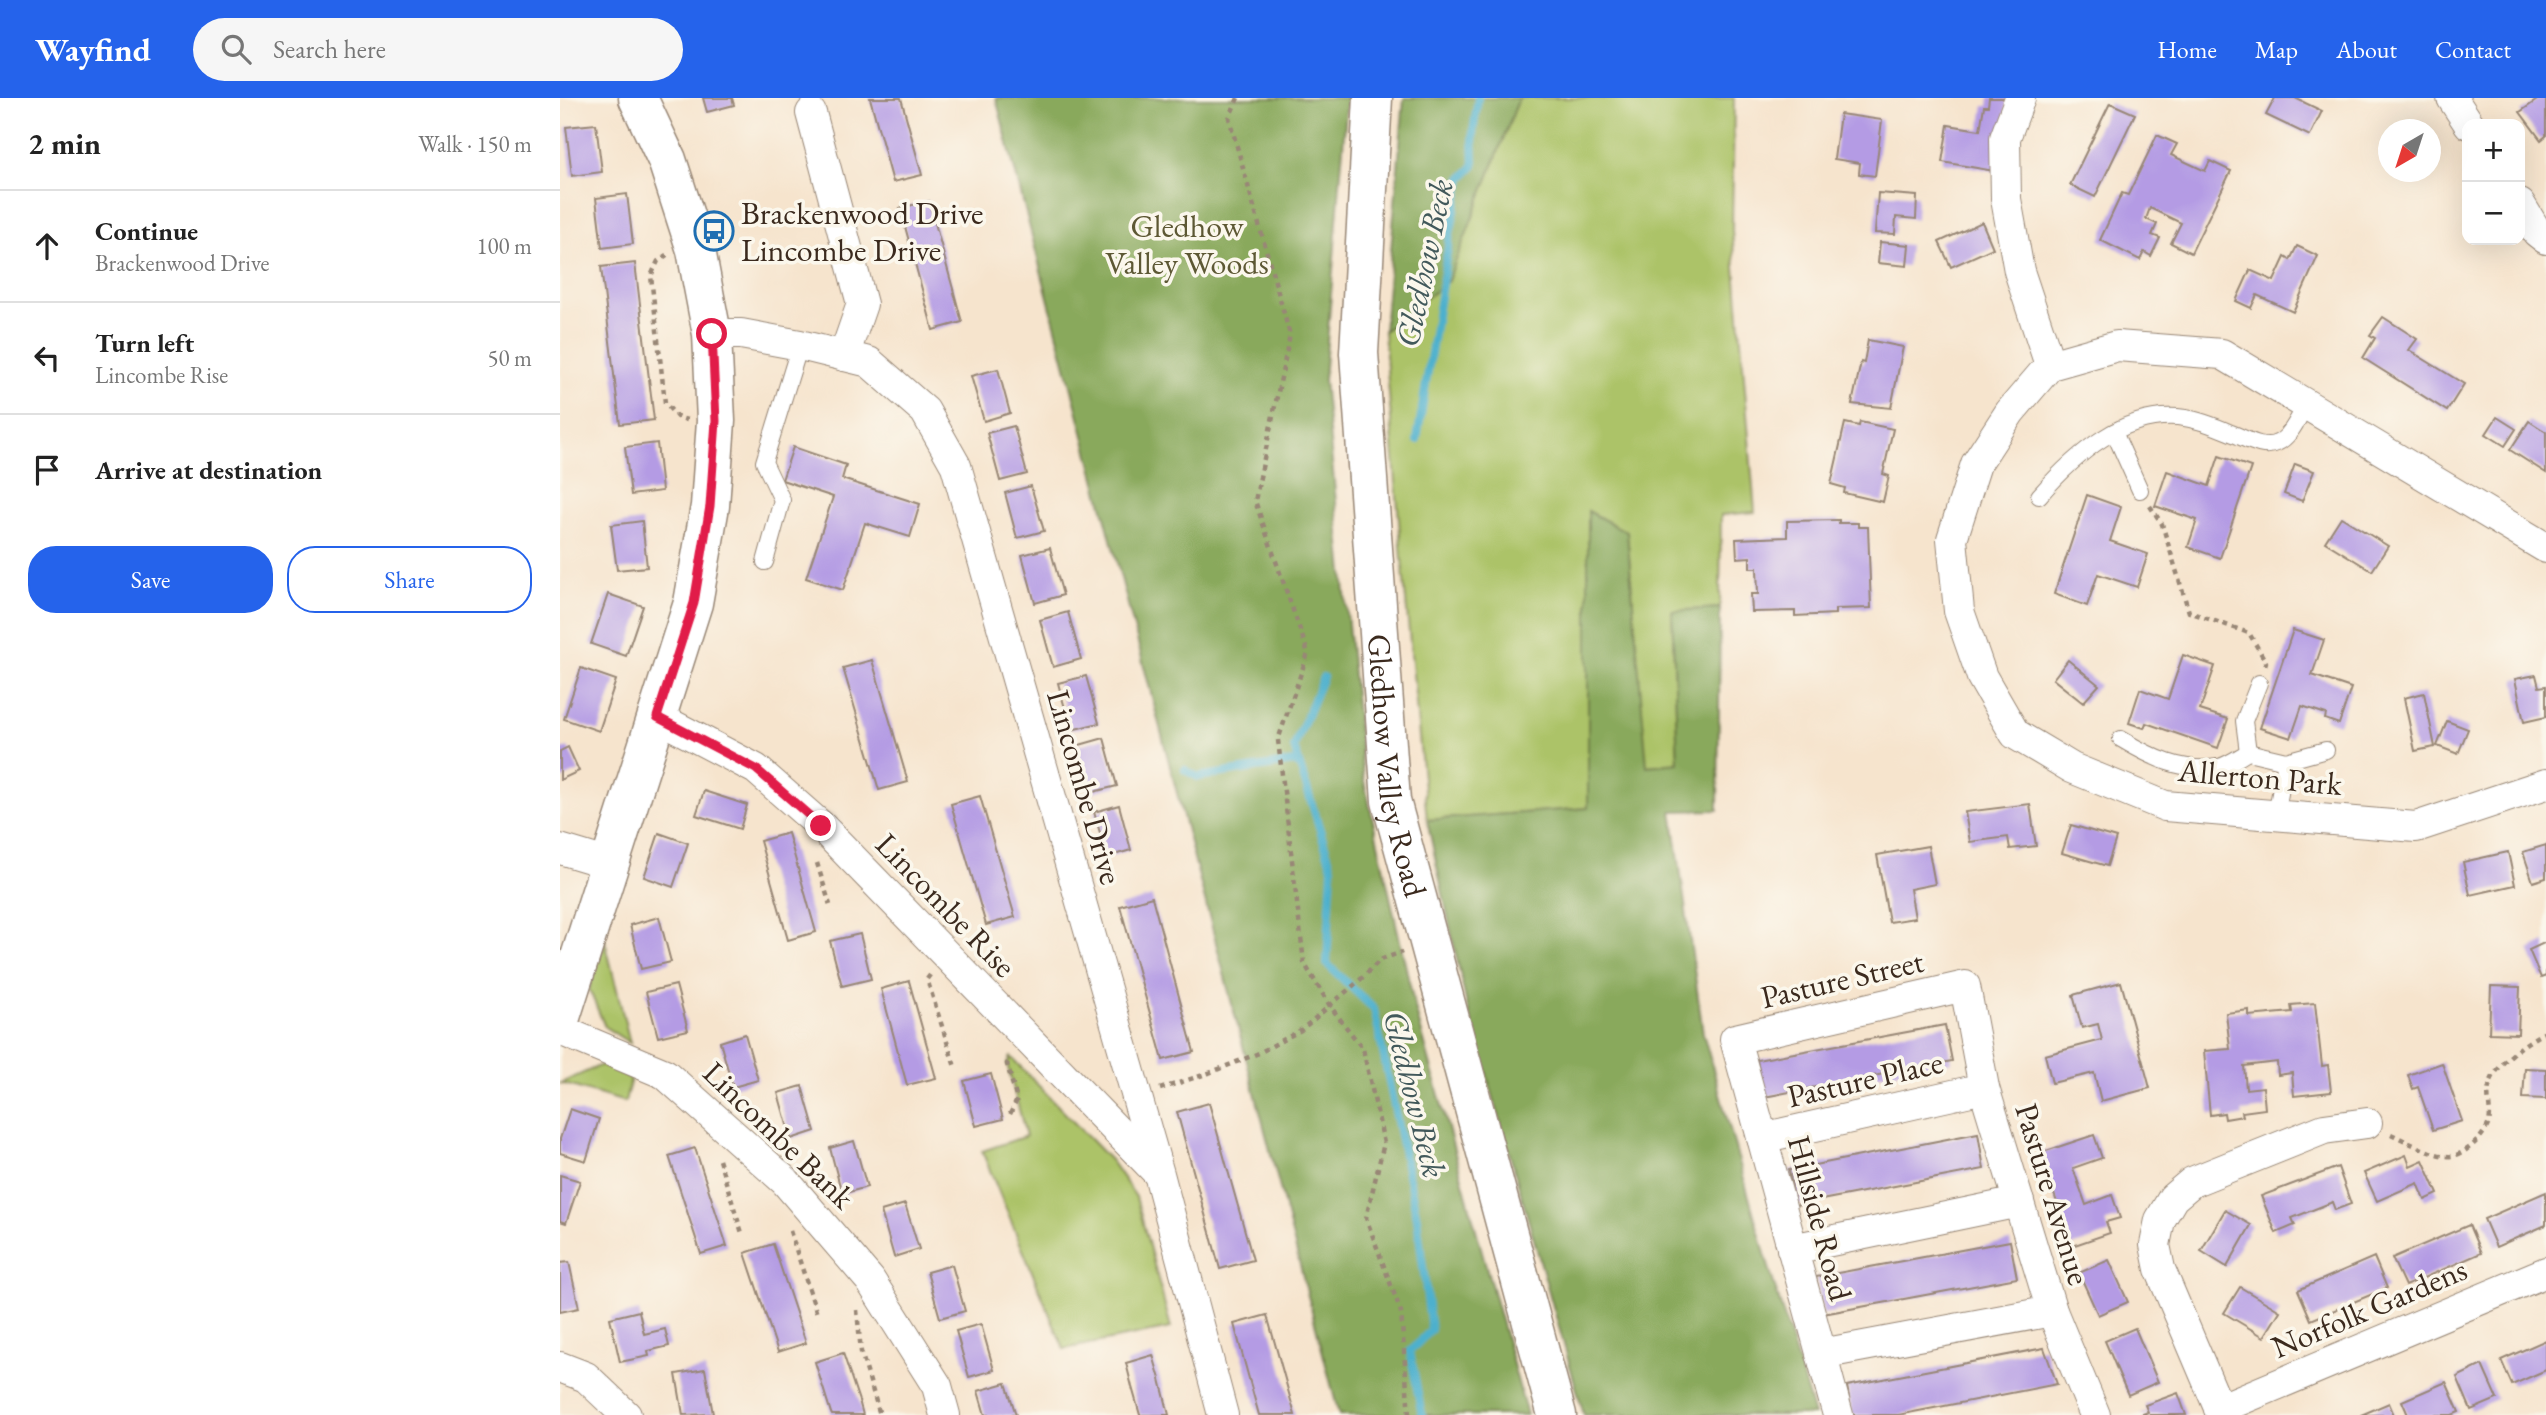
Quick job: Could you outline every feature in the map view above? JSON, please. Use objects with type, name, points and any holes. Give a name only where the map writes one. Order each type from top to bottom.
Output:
[{"type":"street","points":[[560,1020],[694,603],[710,506],[716,421],[712,334],[696,250],[667,160],[638,98]]},
{"type":"street","name":"Gledhow Valley Road","points":[[1373,98],[1359,353],[1391,801],[1557,1415]]},
{"type":"street","points":[[2020,98],[2005,138],[2006,199],[2019,271],[2050,365],[2117,346],[2222,354],[2546,548]]},
{"type":"street","points":[[2452,98],[2466,119]]},
{"type":"street","points":[[811,113],[862,304],[844,356]]},
{"type":"street","points":[[2525,212],[2546,239]]},
{"type":"street","name":"Lincombe Drive","points":[[712,334],[741,334],[869,362],[925,411],[956,466],[1159,1174],[1223,1415]]},
{"type":"street","name":"Allerton Park","points":[[2050,365],[2010,412],[1976,464],[1952,539],[1959,611],[1982,677],[2015,734],[2072,768],[2165,806],[2416,827],[2546,784]]},
{"type":"street","name":"Lincombe Rise","points":[[657,717],[756,769],[821,826],[1159,1174]]},
{"type":"street","points":[[560,849],[610,864]]},
{"type":"street","name":"Pasture Street","points":[[1735,1039],[1965,986]]},
{"type":"street","name":"Pasture Avenue","points":[[1965,986],[1984,1088],[2052,1311],[2093,1415]]},
{"type":"street","name":"Lincombe Bank","points":[[560,1030],[665,1074],[792,1190],[876,1290],[937,1386],[945,1415]]},
{"type":"street","name":"Hillside Road","points":[[1735,1039],[1838,1415]]},
{"type":"street","name":"Pasture Place","points":[[1762,1138],[1984,1088]]},
{"type":"street","points":[[2221,1412],[2160,1269],[2155,1245],[2160,1220],[2173,1198],[2192,1182],[2324,1129],[2367,1124]]},
{"type":"street","points":[[1792,1249],[2019,1202]]},
{"type":"street","name":"Norfolk Gardens","points":[[2221,1412],[2546,1272]]},
{"type":"street","points":[[1821,1354],[2052,1311]]},
{"type":"street","points":[[560,1367],[586,1377],[626,1415]]},
{"type":"lane","points":[[765,562],[782,500],[764,462],[800,345]]},
{"type":"lane","points":[[2039,496],[2081,453],[2114,432],[2148,418],[2185,418],[2262,445],[2277,443],[2288,434],[2306,405]]},
{"type":"lane","points":[[2114,432],[2140,490]]},
{"type":"lane","points":[[2248,752],[2244,721],[2259,683]]},
{"type":"lane","points":[[2121,739],[2151,757],[2186,768],[2221,767],[2248,752],[2286,761],[2326,750]]},
{"type":"lane","points":[[2276,815],[2286,761]]},
{"type":"path","points":[[1238,98],[1229,118],[1290,335],[1255,501],[1308,653],[1278,740],[1304,963],[1330,1006],[1363,1049],[1384,1143],[1367,1218],[1401,1312],[1409,1415]]},
{"type":"path","points":[[696,250],[665,256],[653,268],[651,276],[665,403],[677,417],[716,421]]},
{"type":"path","points":[[2140,490],[2162,524],[2189,612],[2249,633],[2266,662],[2259,683]]},
{"type":"path","points":[[1137,1097],[1259,1053],[1301,1030],[1380,960],[1402,952],[1430,947]]},
{"type":"path","points":[[948,957],[927,979],[955,1067]]},
{"type":"path","points":[[2367,1124],[2428,1151],[2452,1156],[2474,1144],[2489,1123],[2488,1086],[2506,1060],[2536,1036],[2546,1032]]},
{"type":"path","points":[[1010,1114],[1017,1100],[1007,1064],[1025,1037]]},
{"type":"path","points":[[730,1132],[715,1148],[742,1233]]},
{"type":"path","points":[[792,1190],[780,1200],[817,1314]]},
{"type":"path","points":[[876,1290],[856,1303],[861,1352],[880,1415]]},
{"type":"green space","name":"Gledhow Valley Woods","points":[[996,98],[1347,98],[1324,380],[1363,776],[1415,1008],[1527,1415],[1339,1415]]},
{"type":"green space","points":[[1404,98],[1519,98],[1448,281],[1384,331]]},
{"type":"green space","points":[[1519,98],[1734,98],[1732,230],[1755,512],[1721,515],[1720,608],[1672,611],[1678,763],[1646,766],[1627,532],[1588,511],[1588,808],[1427,820],[1384,331],[1448,281]]},
{"type":"green space","points":[[1588,511],[1627,532],[1647,766],[1678,763],[1672,611],[1720,608],[1718,810],[1672,811],[1703,1033],[1767,1261],[1814,1415],[1584,1415],[1466,1001],[1427,820],[1588,808]]},
{"type":"green space","points":[[605,941],[630,1043],[605,1027],[589,989]]},
{"type":"green space","points":[[1011,1057],[1111,1161],[1136,1197],[1171,1328],[1064,1349],[982,1151],[1026,1136],[1007,1064]]},
{"type":"green space","points":[[601,1065],[631,1078],[625,1102],[561,1083]]},
{"type":"building","points":[[703,98],[732,98],[734,105],[707,112]]},
{"type":"building","points":[[870,98],[901,98],[922,175],[893,182]]},
{"type":"building","points":[[1989,98],[2007,98],[2000,172],[1942,162],[1948,125],[1980,130],[1984,106],[1988,106]]},
{"type":"building","points":[[2275,98],[2295,98],[2322,111],[2310,136],[2266,115]]},
{"type":"building","points":[[2540,98],[2546,98],[2546,136],[2541,140],[2520,112]]},
{"type":"building","points":[[2110,103],[2135,114],[2095,197],[2070,185]]},
{"type":"building","points":[[1840,114],[1882,120],[1875,176],[1859,174],[1860,163],[1834,159]]},
{"type":"building","points":[[596,124],[602,172],[572,176],[566,127]]},
{"type":"building","points":[[2157,135],[2177,144],[2171,155],[2205,171],[2210,161],[2231,171],[2191,253],[2171,243],[2181,223],[2150,208],[2146,219],[2157,224],[2152,235],[2160,238],[2151,256],[2144,252],[2140,260],[2100,240],[2122,193],[2128,195]]},
{"type":"building","points":[[1878,193],[1917,196],[1916,219],[1896,217],[1895,234],[1875,233]]},
{"type":"building","points":[[627,194],[633,244],[602,248],[596,198]]},
{"type":"building","points":[[929,201],[962,322],[933,330],[900,208]]},
{"type":"building","points":[[1982,222],[1993,248],[1951,267],[1939,242]]},
{"type":"building","points":[[1880,242],[1909,245],[1907,266],[1878,263]]},
{"type":"building","points":[[2297,246],[2318,256],[2293,312],[2257,295],[2251,308],[2236,301],[2250,270],[2274,281],[2285,257],[2290,260]]},
{"type":"building","points":[[635,263],[654,420],[620,424],[601,267]]},
{"type":"building","points":[[2383,317],[2417,339],[2409,350],[2464,384],[2447,411],[2363,358],[2375,338],[2370,335]]},
{"type":"building","points":[[1868,340],[1903,347],[1891,408],[1852,404]]},
{"type":"building","points":[[998,369],[1010,413],[984,421],[971,376]]},
{"type":"building","points":[[2497,417],[2516,429],[2505,446],[2486,434]]},
{"type":"building","points":[[2529,421],[2546,432],[2546,473],[2510,450]]},
{"type":"building","points":[[1860,422],[1893,429],[1883,474],[1889,476],[1883,502],[1844,493],[1845,488],[1831,484],[1845,423],[1859,426]]},
{"type":"building","points":[[1014,426],[1027,474],[1000,481],[987,433]]},
{"type":"building","points":[[657,443],[662,491],[631,495],[625,447]]},
{"type":"building","points":[[793,447],[846,465],[842,479],[920,504],[910,537],[865,523],[843,590],[806,578],[833,497],[782,480]]},
{"type":"building","points":[[2219,456],[2251,467],[2220,558],[2188,547],[2197,520],[2155,506],[2167,471],[2209,486]]},
{"type":"building","points":[[2295,464],[2314,471],[2302,501],[2284,494]]},
{"type":"building","points":[[1031,486],[1044,531],[1017,538],[1005,493]]},
{"type":"building","points":[[2087,495],[2121,507],[2110,541],[2148,554],[2137,587],[2098,574],[2087,606],[2054,594]]},
{"type":"building","points":[[2341,517],[2388,546],[2372,571],[2325,542]]},
{"type":"building","points":[[1839,520],[1839,523],[1858,523],[1858,527],[1868,527],[1871,608],[1835,609],[1835,614],[1795,616],[1795,611],[1752,612],[1751,594],[1758,594],[1757,568],[1750,568],[1750,557],[1737,558],[1736,539],[1787,537],[1787,521]]},
{"type":"building","points":[[642,521],[647,567],[617,570],[611,525]]},
{"type":"building","points":[[1050,548],[1063,595],[1035,603],[1022,555]]},
{"type":"building","points":[[608,594],[643,606],[626,656],[591,644]]},
{"type":"building","points":[[1068,612],[1081,659],[1053,667],[1040,620]]},
{"type":"building","points":[[2293,630],[2324,640],[2312,675],[2351,688],[2339,724],[2325,719],[2326,714],[2302,706],[2291,738],[2260,728]]},
{"type":"building","points":[[2183,655],[2215,666],[2200,710],[2228,719],[2218,748],[2146,723],[2144,728],[2129,723],[2140,689],[2168,699]]},
{"type":"building","points":[[872,660],[908,782],[879,790],[843,668]]},
{"type":"building","points":[[2068,660],[2099,685],[2083,703],[2053,679]]},
{"type":"building","points":[[581,668],[616,680],[599,731],[564,719]]},
{"type":"building","points":[[2536,675],[2539,687],[2546,686],[2546,717],[2524,722],[2515,679]]},
{"type":"building","points":[[1086,676],[1099,723],[1071,730],[1058,683]]},
{"type":"building","points":[[2424,693],[2435,747],[2415,751],[2404,698]]},
{"type":"building","points":[[2447,721],[2468,729],[2458,754],[2437,746]]},
{"type":"building","points":[[1104,738],[1117,786],[1089,793],[1076,746]]},
{"type":"building","points":[[568,747],[579,771],[560,780],[560,751]]},
{"type":"building","points":[[704,791],[747,805],[740,829],[696,815]]},
{"type":"building","points":[[980,796],[1015,917],[986,925],[951,804]]},
{"type":"building","points":[[2030,804],[2036,846],[2010,849],[2008,837],[1970,842],[1965,812]]},
{"type":"building","points":[[1119,805],[1131,850],[1107,857],[1094,812]]},
{"type":"building","points":[[2071,825],[2116,838],[2107,866],[2062,853]]},
{"type":"building","points":[[659,833],[688,843],[673,887],[644,877]]},
{"type":"building","points":[[788,833],[816,932],[788,940],[760,841]]},
{"type":"building","points":[[2546,845],[2546,878],[2533,882],[2523,852]]},
{"type":"building","points":[[1928,846],[1935,884],[1910,889],[1915,918],[1889,922],[1877,855]]},
{"type":"building","points":[[2508,852],[2515,885],[2470,895],[2463,862]]},
{"type":"building","points":[[1152,897],[1194,1052],[1163,1060],[1120,906]]},
{"type":"building","points":[[659,917],[671,962],[641,969],[630,925]]},
{"type":"building","points":[[860,934],[871,979],[842,986],[830,941]]},
{"type":"building","points":[[2546,942],[2546,976],[2541,978],[2529,950]]},
{"type":"building","points":[[909,981],[936,1078],[907,1085],[881,989]]},
{"type":"building","points":[[2121,982],[2150,1088],[2101,1101],[2094,1073],[2052,1083],[2045,1055],[2102,1040],[2098,1024],[2082,1028],[2073,995]]},
{"type":"building","points":[[676,985],[688,1030],[658,1037],[646,992]]},
{"type":"building","points":[[2491,986],[2520,987],[2518,1034],[2489,1033]]},
{"type":"building","points":[[2315,1003],[2322,1066],[2328,1065],[2331,1092],[2294,1096],[2292,1073],[2278,1075],[2277,1062],[2244,1066],[2246,1089],[2263,1087],[2265,1109],[2242,1112],[2243,1116],[2225,1119],[2224,1113],[2210,1115],[2204,1051],[2230,1049],[2226,1013],[2249,1010],[2249,1016],[2292,1012],[2291,1005]]},
{"type":"building","points":[[1945,1025],[1952,1061],[1764,1097],[1757,1060]]},
{"type":"building","points":[[745,1034],[758,1080],[733,1087],[720,1042]]},
{"type":"building","points":[[2442,1063],[2462,1121],[2433,1130],[2418,1087],[2413,1089],[2408,1075]]},
{"type":"building","points":[[2525,1068],[2546,1069],[2546,1099],[2523,1098]]},
{"type":"building","points":[[991,1074],[1003,1119],[976,1126],[964,1081]]},
{"type":"building","points":[[802,1086],[815,1131],[791,1139],[778,1093]]},
{"type":"building","points":[[1209,1103],[1253,1260],[1220,1269],[1177,1112]]},
{"type":"building","points":[[570,1109],[599,1119],[586,1161],[560,1153],[560,1139]]},
{"type":"building","points":[[1978,1133],[1984,1169],[1795,1205],[1789,1170]]},
{"type":"building","points":[[2094,1135],[2102,1158],[2073,1168],[2086,1205],[2112,1195],[2120,1218],[2106,1222],[2110,1233],[2072,1246],[2040,1153]]},
{"type":"building","points":[[854,1141],[867,1187],[842,1194],[830,1148]]},
{"type":"building","points":[[695,1148],[727,1246],[701,1254],[669,1156]]},
{"type":"building","points":[[2406,1155],[2410,1166],[2423,1160],[2438,1194],[2425,1200],[2418,1183],[2377,1201],[2364,1173]]},
{"type":"building","points":[[2338,1167],[2351,1204],[2335,1210],[2332,1202],[2292,1218],[2295,1225],[2276,1233],[2261,1196]]},
{"type":"building","points":[[560,1175],[580,1181],[566,1223],[560,1221]]},
{"type":"building","points":[[2546,1192],[2546,1225],[2496,1247],[2484,1219]]},
{"type":"building","points":[[905,1204],[919,1249],[894,1257],[881,1211]]},
{"type":"building","points":[[2225,1210],[2251,1225],[2227,1267],[2201,1251]]},
{"type":"building","points":[[2469,1225],[2481,1253],[2405,1286],[2392,1258]]},
{"type":"building","points":[[2010,1241],[2017,1278],[1823,1314],[1816,1277]]},
{"type":"building","points":[[773,1244],[806,1343],[778,1352],[745,1253]]},
{"type":"building","points":[[2374,1257],[2387,1288],[2311,1320],[2298,1290]]},
{"type":"building","points":[[2109,1260],[2128,1302],[2098,1315],[2079,1273]]},
{"type":"building","points":[[569,1262],[579,1308],[560,1312],[560,1263]]},
{"type":"building","points":[[952,1265],[965,1311],[940,1318],[927,1272]]},
{"type":"building","points":[[2240,1287],[2280,1311],[2264,1337],[2224,1313]]},
{"type":"building","points":[[639,1311],[644,1334],[665,1329],[669,1346],[648,1351],[649,1356],[620,1362],[610,1318]]},
{"type":"building","points":[[1267,1315],[1295,1415],[1259,1415],[1234,1324]]},
{"type":"building","points":[[981,1324],[994,1370],[969,1377],[956,1331]]},
{"type":"building","points":[[2135,1328],[2158,1382],[2128,1395],[2105,1341]]},
{"type":"building","points":[[2546,1340],[2546,1370],[2512,1385],[2501,1360]]},
{"type":"building","points":[[2044,1348],[2057,1384],[1898,1415],[1852,1415],[1847,1386]]},
{"type":"building","points":[[843,1353],[863,1415],[831,1413],[815,1362]]},
{"type":"building","points":[[1153,1355],[1169,1415],[1140,1415],[1132,1387],[1126,1363]]},
{"type":"building","points":[[2482,1365],[2497,1399],[2471,1410],[2457,1377]]},
{"type":"building","points":[[705,1369],[713,1414],[683,1415],[676,1374]]},
{"type":"building","points":[[2446,1382],[2459,1412],[2452,1415],[2408,1415],[2402,1401]]},
{"type":"building","points":[[1006,1383],[1016,1415],[985,1415],[978,1391]]},
{"type":"building","points":[[2178,1393],[2186,1415],[2140,1415],[2148,1412],[2145,1405]]},
{"type":"building","points":[[2389,1403],[2394,1415],[2361,1415]]},
{"type":"waterway","name":"Gledhow Beck","points":[[1417,440],[1450,234],[1462,178],[1474,166],[1473,133],[1478,98]]},
{"type":"waterway","name":"Gledhow Beck","points":[[1323,677],[1294,747],[1332,868],[1327,964],[1374,1009],[1417,1218],[1431,1330],[1410,1351],[1422,1415]]},
{"type":"waterway","points":[[1185,770],[1198,777],[1294,762],[1300,767]]},
{"type":"place","name":"Brackenwood Drive Lincombe Drive","points":[[714,231]]},
{"type":"route","points":[[712,334],[716,421],[710,506],[694,603],[657,717],[756,769],[821,826]]}]
